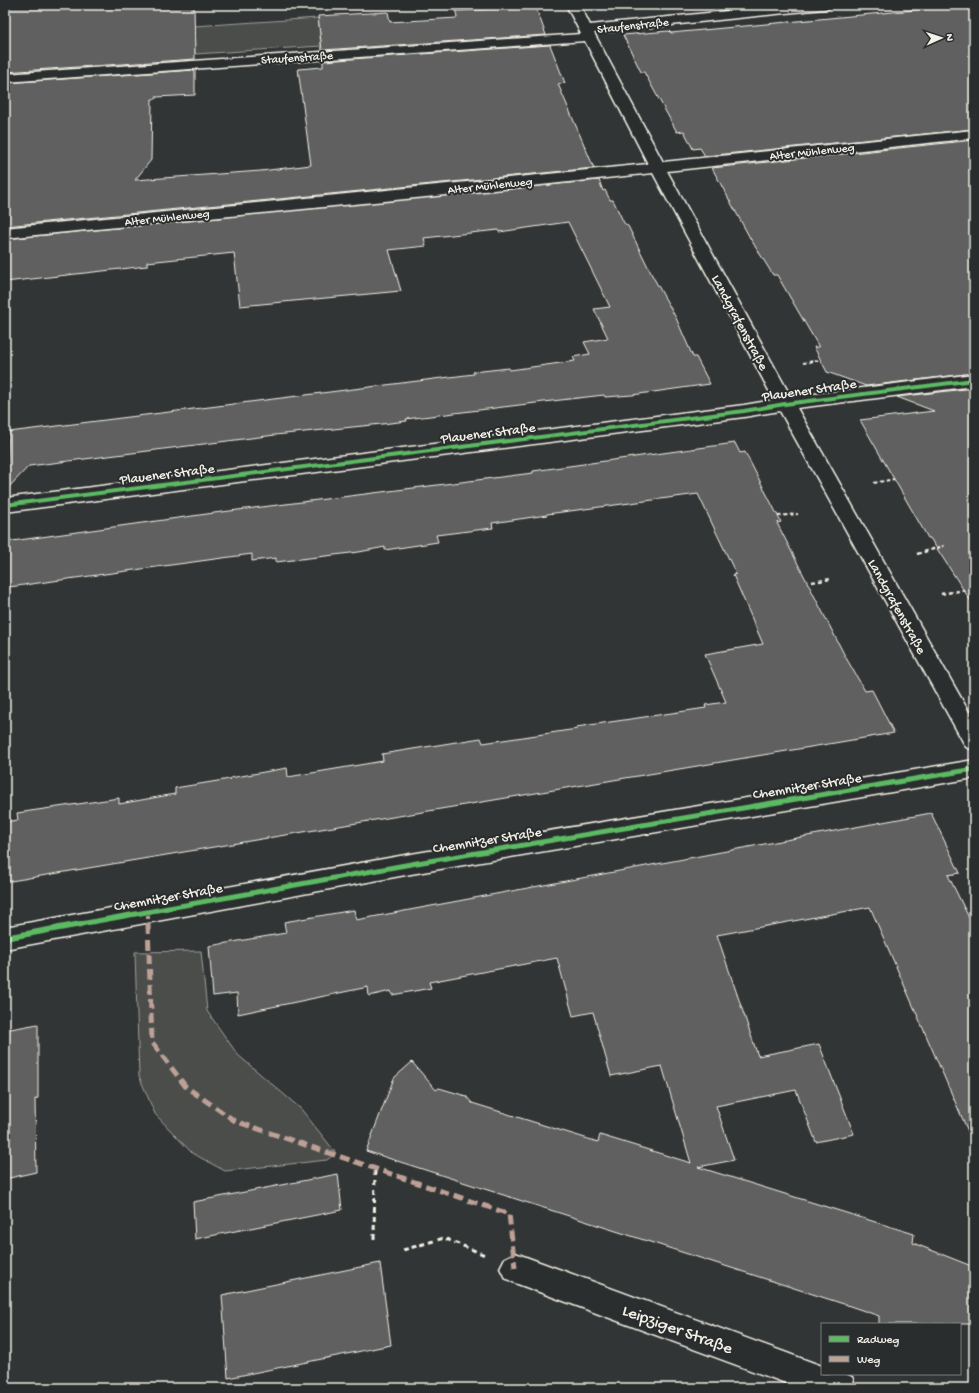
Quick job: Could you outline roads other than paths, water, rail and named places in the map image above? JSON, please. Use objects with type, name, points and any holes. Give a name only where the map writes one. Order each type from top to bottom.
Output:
[{"type":"street","name":"Landgrafenstraße","points":[[573,5],[785,404],[974,741]]},
{"type":"street","name":"Staufenstraße","points":[[5,78],[587,33],[824,5]]},
{"type":"street","name":"Alter Mühlenweg","points":[[5,233],[436,191],[974,134]]},
{"type":"street","name":"Plauener Straße","points":[[5,505],[744,411],[785,404],[974,380]]},
{"type":"street","name":"Chemnitzer Straße","points":[[5,938],[411,864],[974,769]]},
{"type":"street","name":"Leipziger Straße","points":[[515,1268],[841,1388]]}]
